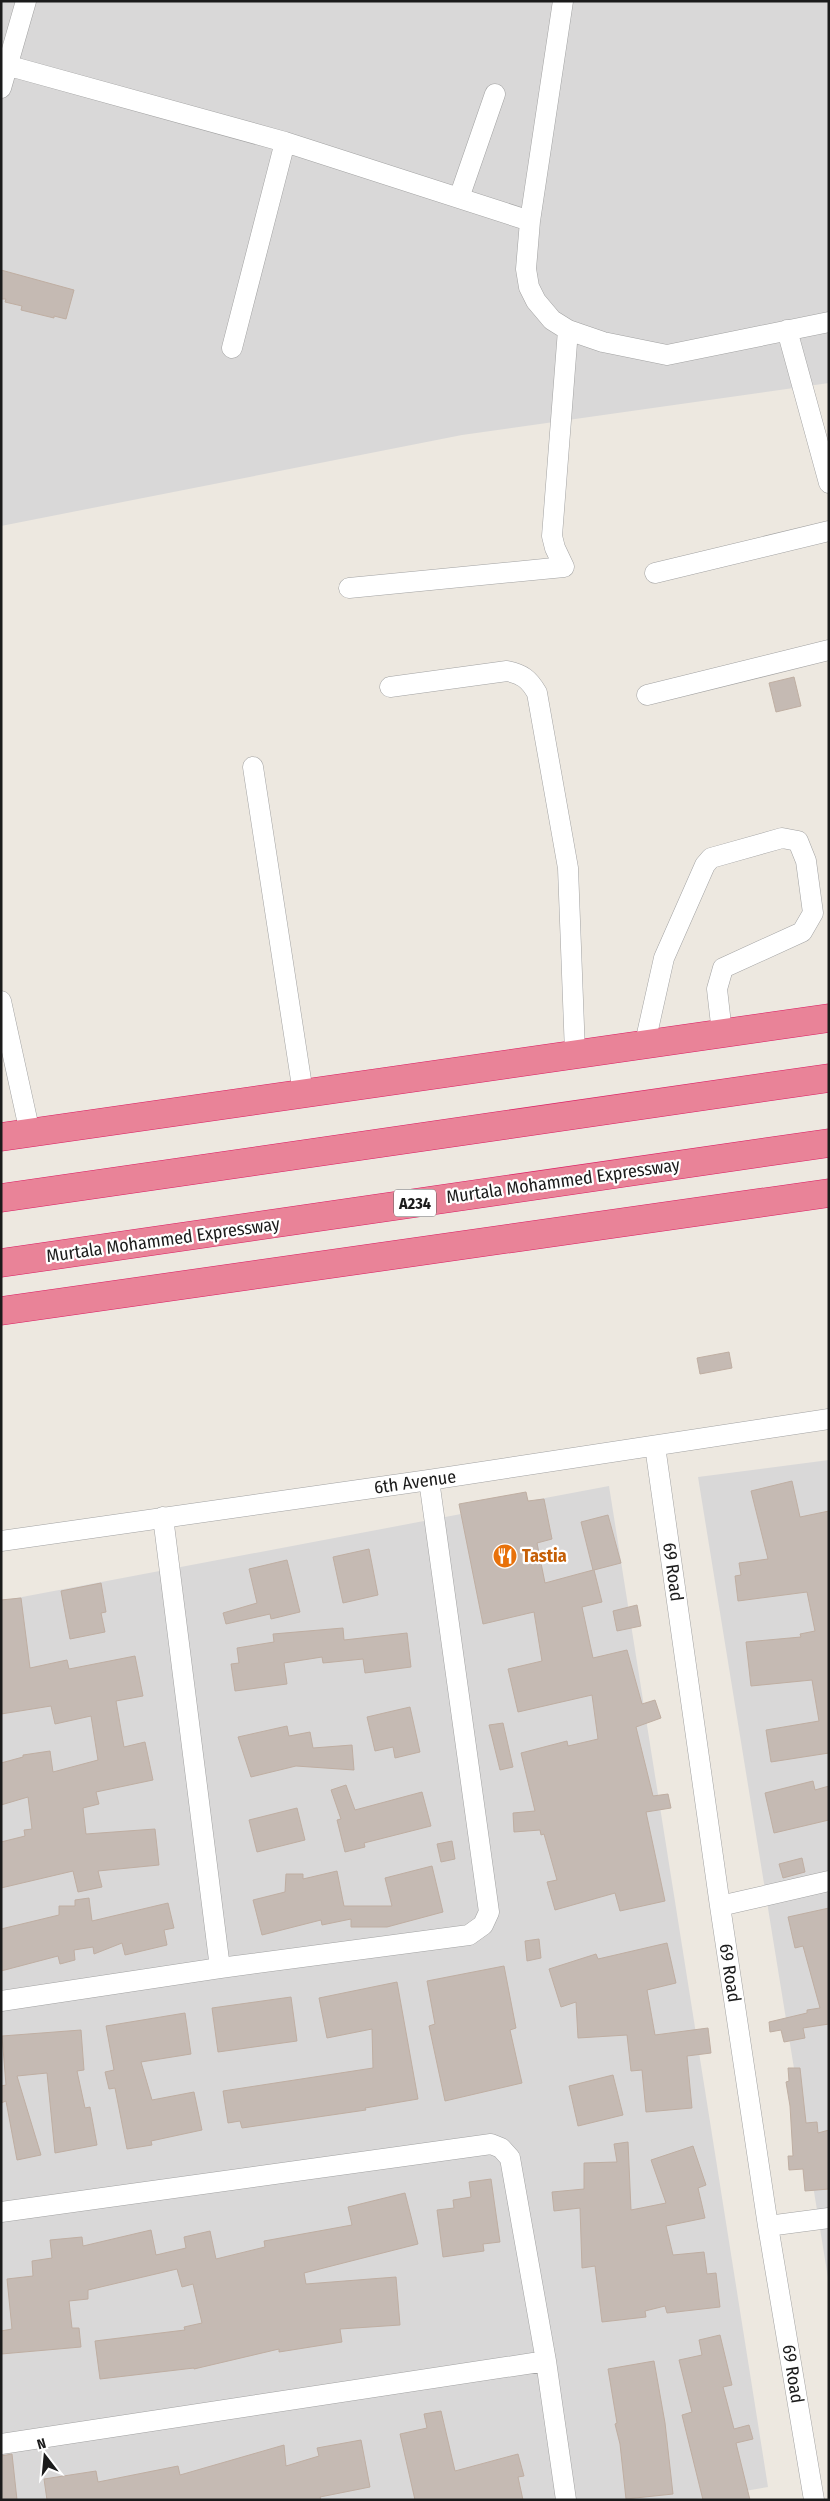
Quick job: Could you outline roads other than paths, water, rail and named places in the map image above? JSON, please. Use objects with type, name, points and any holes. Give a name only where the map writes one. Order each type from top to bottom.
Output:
[{"type":"highway","points":[[1,1137],[829,1018]]},
{"type":"highway","points":[[1,1198],[829,1078]]},
{"type":"highway","name":"Murtala Mohammed Expressway","points":[[1,1263],[829,1143]]},
{"type":"highway","points":[[1,1311],[829,1192]]},
{"type":"highway","points":[[787,1198],[829,1202]]},
{"type":"street","points":[[1,88],[6,65],[26,1]]},
{"type":"street","points":[[563,1],[530,220],[526,268],[529,287],[536,301],[552,320],[568,330],[603,342],[667,355],[829,322]]},
{"type":"street","points":[[6,65],[285,142],[530,220]]},
{"type":"street","points":[[459,198],[495,94]]},
{"type":"street","points":[[232,348],[285,142]]},
{"type":"street","points":[[349,588],[564,568],[552,536],[568,330]]},
{"type":"street","points":[[787,330],[829,483]]},
{"type":"street","points":[[655,573],[829,531]]},
{"type":"street","points":[[648,695],[829,650]]},
{"type":"street","points":[[390,687],[507,670],[521,674],[530,682],[537,693],[568,868],[575,1053]]},
{"type":"street","points":[[252,767],[303,1093]]},
{"type":"street","points":[[645,1043],[664,958],[705,864],[711,858],[782,838],[798,841],[806,861],[814,912],[802,932],[723,968],[717,989],[722,1033]]},
{"type":"street","points":[[1,1001],[30,1133]]},
{"type":"street","name":"6th Avenue","points":[[1,1541],[429,1480],[829,1419]]},
{"type":"street","name":"69 Road","points":[[656,1446],[720,1906],[768,2226],[819,2497]]},
{"type":"street","points":[[1,2001],[220,1968],[469,1935],[483,1925],[489,1912],[429,1480]]},
{"type":"street","points":[[163,1518],[220,1968]]},
{"type":"street","points":[[720,1906],[829,1881]]},
{"type":"street","points":[[1,2212],[491,2144],[501,2148],[510,2158],[546,2360],[566,2500]]},
{"type":"street","points":[[768,2226],[829,2218]]},
{"type":"street","points":[[1,2444],[546,2360]]},
{"type":"place","name":"Tastia","points":[[505,1556]]}]
